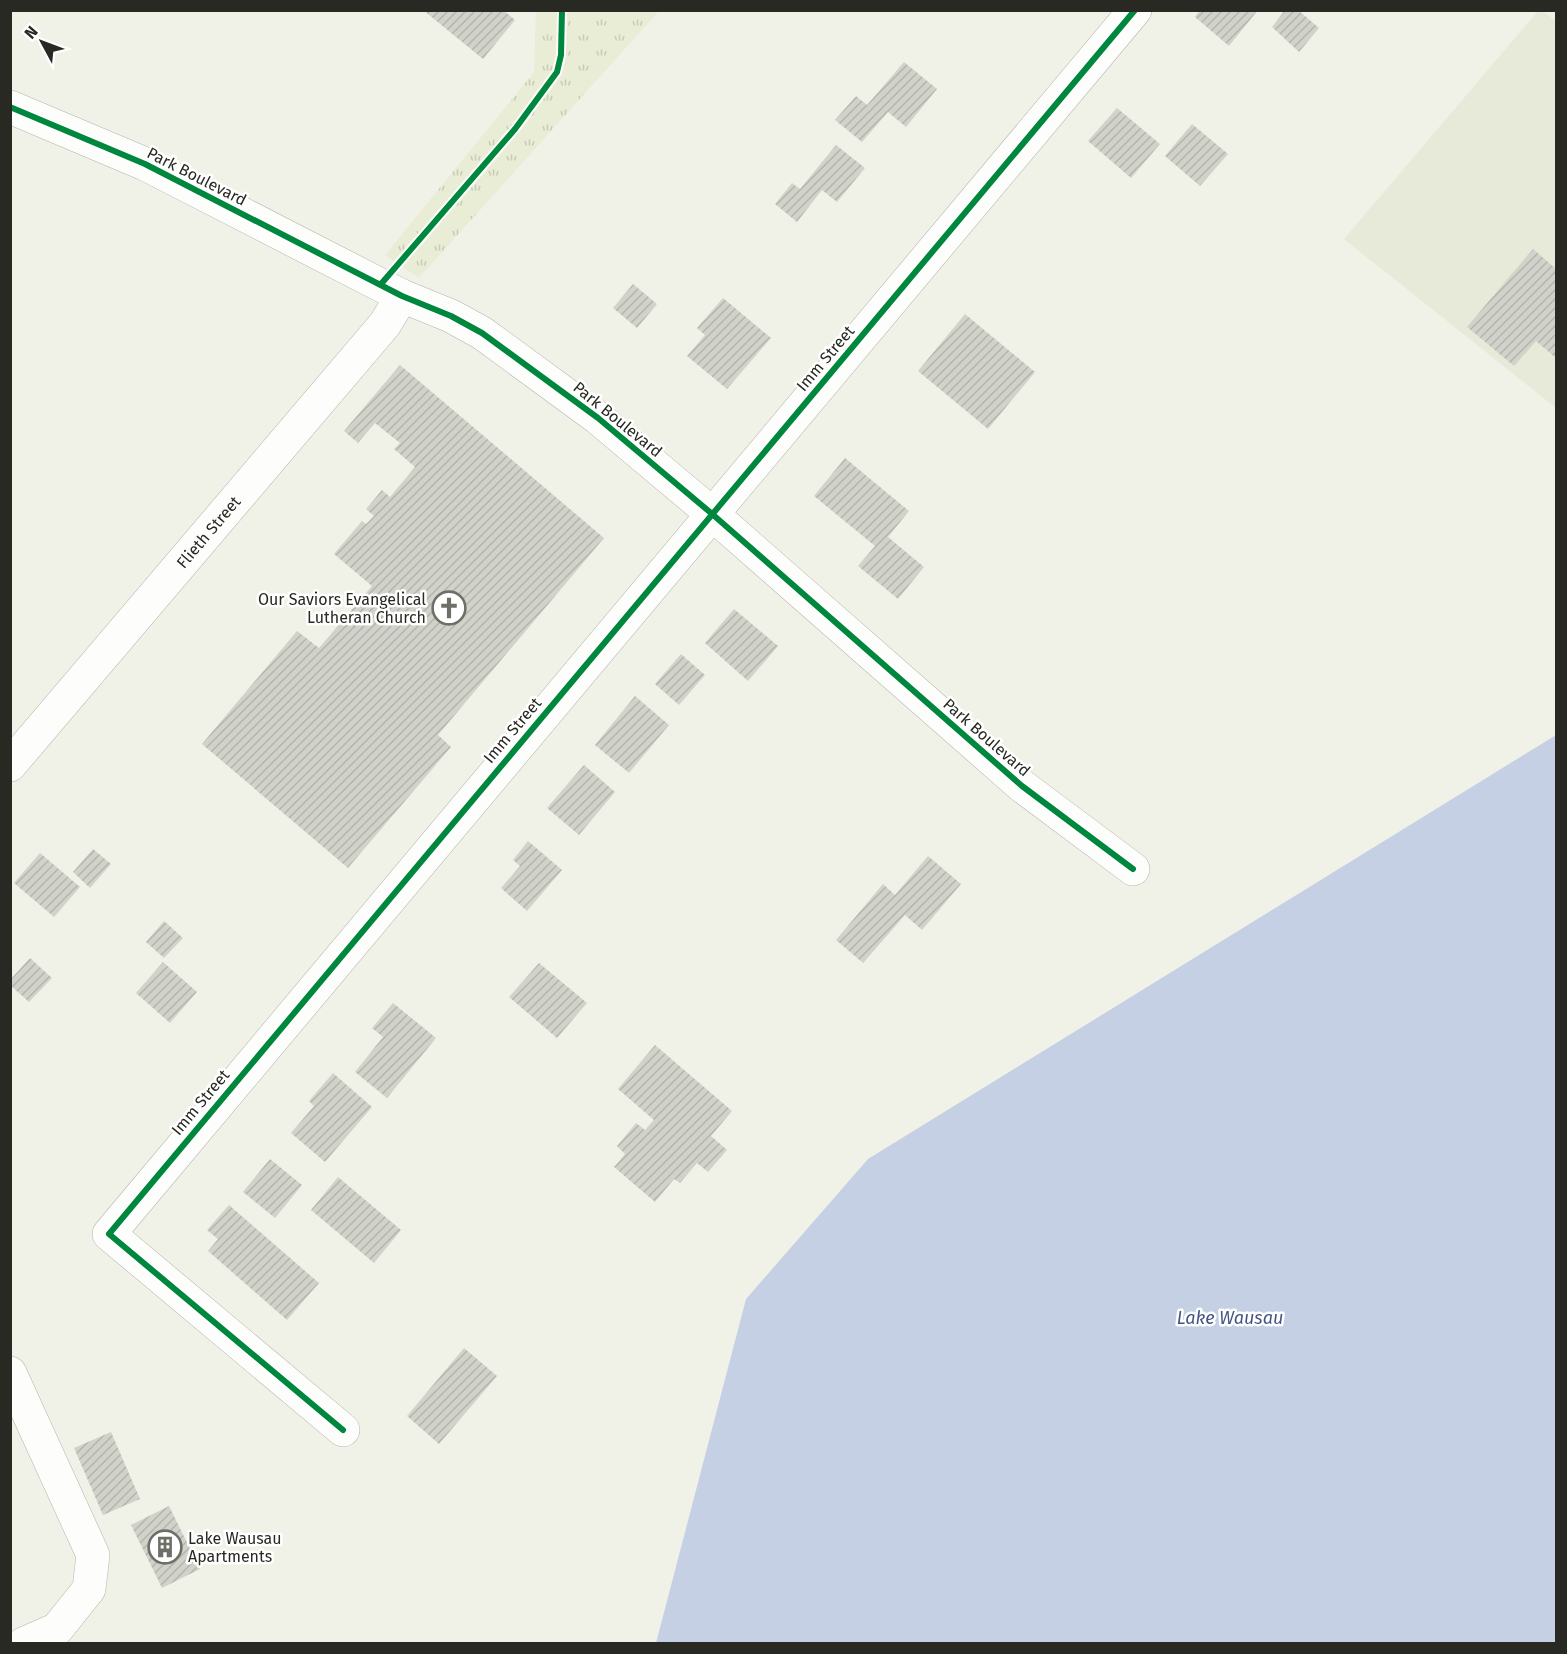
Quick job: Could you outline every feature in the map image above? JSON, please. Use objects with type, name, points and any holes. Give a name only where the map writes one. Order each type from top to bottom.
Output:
[{"type":"street","name":"Imm Street","points":[[343,1430],[109,1234],[711,513],[1135,10]]},
{"type":"street","name":"Park Boulevard","points":[[10,106],[145,164],[402,296],[451,316],[525,363],[598,418],[711,513],[1022,786],[1133,869]]},
{"type":"street","name":"Flieth Street","points":[[10,765],[386,324],[402,296]]},
{"type":"street","points":[[10,1373],[93,1555],[89,1589],[57,1629],[23,1644]]},
{"type":"shaded area","points":[[1538,11],[1543,11],[1556,21],[1556,408],[1344,239]]},
{"type":"green space","points":[[536,10],[659,11],[419,278],[385,255],[534,72]]},
{"type":"water","name":"Lake Wausau","points":[[1556,735],[1556,1643],[656,1643],[746,1299],[868,1159]]},
{"type":"building","points":[[423,10],[503,10],[515,20],[483,59]]},
{"type":"building","points":[[1200,10],[1258,10],[1229,46],[1195,17]]},
{"type":"building","points":[[1285,10],[1298,10],[1319,28],[1299,52],[1272,27]]},
{"type":"building","points":[[904,62],[937,89],[906,127],[888,112],[862,142],[835,120],[856,96],[867,105]]},
{"type":"building","points":[[1117,108],[1160,144],[1131,178],[1088,141]]},
{"type":"building","points":[[1192,124],[1228,154],[1200,186],[1165,156]]},
{"type":"building","points":[[836,145],[865,168],[837,202],[822,190],[797,222],[775,204],[792,183],[800,189]]},
{"type":"building","points":[[1533,249],[1556,269],[1556,358],[1536,341],[1514,366],[1467,327]]},
{"type":"building","points":[[633,284],[657,304],[637,328],[613,308]]},
{"type":"building","points":[[723,298],[771,338],[727,389],[687,356],[705,335],[697,328]]},
{"type":"building","points":[[965,314],[1035,372],[988,429],[918,371]]},
{"type":"building","name":"Our Saviors Evangelical Lutheran Church","points":[[400,365],[604,538],[438,735],[451,747],[348,868],[202,744],[297,631],[319,648],[372,586],[334,554],[362,521],[366,524],[374,516],[366,509],[382,490],[390,497],[415,467],[394,449],[400,443],[375,423],[358,443],[344,431]]},
{"type":"building","points":[[845,458],[909,511],[888,537],[924,567],[898,599],[858,566],[875,546],[814,496]]},
{"type":"building","points":[[734,609],[778,646],[748,681],[705,643]]},
{"type":"building","points":[[681,654],[705,675],[679,705],[655,684]]},
{"type":"building","points":[[635,696],[669,725],[629,773],[595,745]]},
{"type":"building","points":[[584,765],[615,792],[579,835],[547,808]]},
{"type":"building","points":[[528,841],[562,870],[527,911],[501,888],[520,866],[513,860]]},
{"type":"building","points":[[93,849],[111,864],[90,888],[73,872]]},
{"type":"building","points":[[40,853],[80,887],[54,917],[14,883]]},
{"type":"building","points":[[928,856],[961,884],[922,930],[905,915],[863,963],[836,940],[883,884],[895,895]]},
{"type":"building","points":[[164,921],[183,938],[164,958],[146,942]]},
{"type":"building","points":[[30,958],[52,978],[29,1002],[10,985],[10,980]]},
{"type":"building","points":[[163,962],[197,992],[170,1023],[136,993]]},
{"type":"building","points":[[539,963],[587,1003],[557,1038],[509,997]]},
{"type":"building","points":[[393,1003],[436,1038],[387,1098],[355,1072],[383,1037],[372,1028]]},
{"type":"building","points":[[655,1045],[732,1111],[711,1136],[727,1150],[708,1172],[697,1163],[680,1183],[674,1179],[655,1202],[614,1167],[625,1154],[617,1146],[636,1123],[645,1130],[654,1120],[618,1089]]},
{"type":"building","points":[[333,1073],[372,1107],[325,1162],[291,1133],[314,1106],[309,1101]]},
{"type":"building","points":[[270,1159],[302,1185],[275,1218],[243,1192]]},
{"type":"building","points":[[338,1177],[401,1230],[374,1263],[311,1210]]},
{"type":"building","points":[[229,1205],[319,1283],[287,1320],[208,1251],[218,1239],[207,1230]]},
{"type":"building","points":[[464,1348],[497,1376],[439,1444],[407,1416]]},
{"type":"building","points":[[111,1432],[140,1499],[103,1515],[74,1448]]},
{"type":"building","name":"Lake Wausau Apartments","points":[[169,1506],[200,1569],[162,1588],[131,1525]]},
{"type":"cycle path","points":[[381,284],[515,129],[557,72],[561,55],[562,10]]},
{"type":"cycle path","points":[[343,1430],[109,1234],[1135,10]]},
{"type":"cycle path","points":[[10,107],[145,164],[402,296],[451,316],[482,333],[598,418],[711,513],[1022,786],[1133,869]]},
{"type":"place","name":"Our Saviors Evangelical Lutheran Church","points":[[449,608]]},
{"type":"place","name":"Lake Wausau Apartments","points":[[165,1547]]}]
